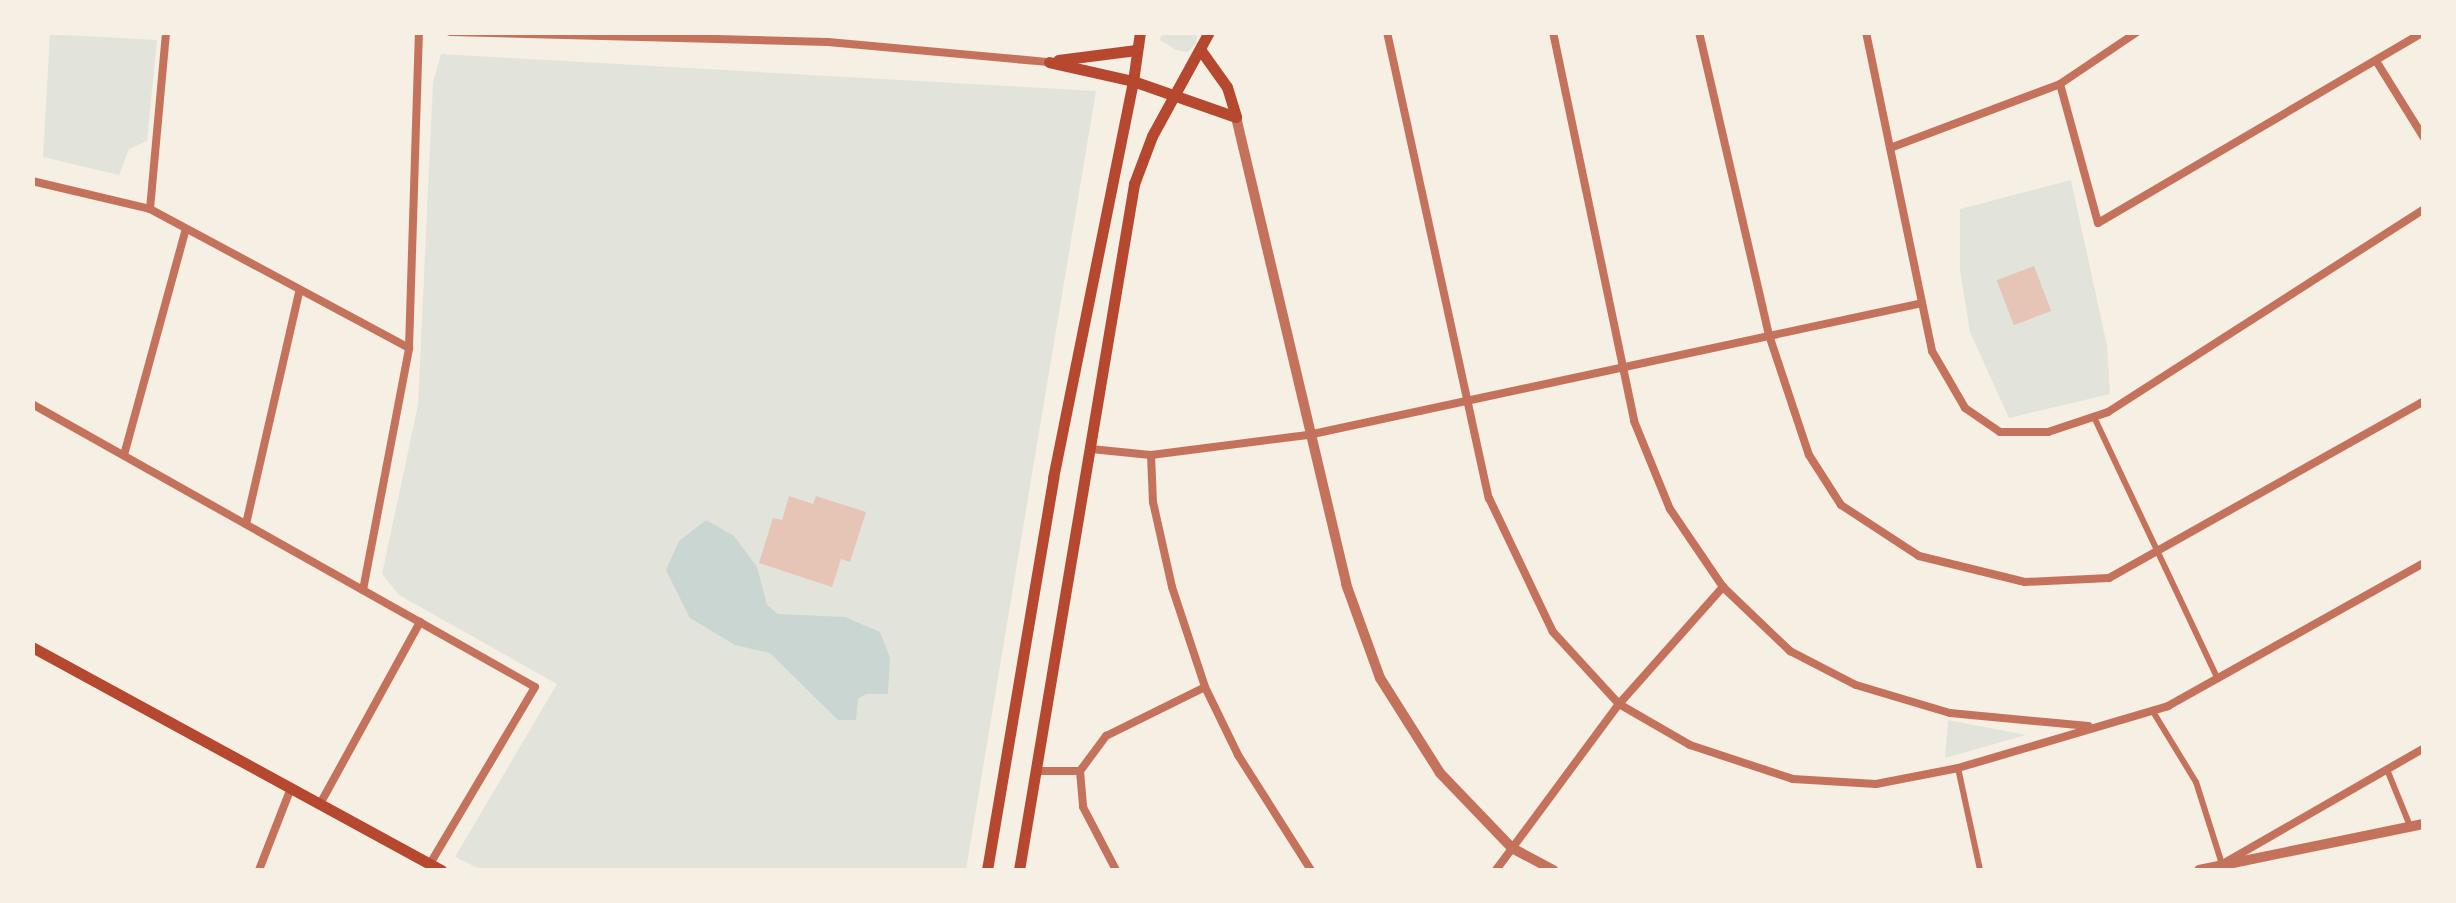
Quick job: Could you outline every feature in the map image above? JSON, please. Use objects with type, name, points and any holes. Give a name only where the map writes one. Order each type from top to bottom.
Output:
[{"type":"main road","points":[[987,870],[1060,440],[1140,32]]},
{"type":"main road","points":[[1019,870],[1134,184],[1152,136],[1180,93],[1208,32]]},
{"type":"main road","points":[[1049,62],[1136,50]]},
{"type":"main road","points":[[1202,52],[1227,87],[1236,117]]},
{"type":"main road","points":[[1049,62],[1180,93],[1236,117]]},
{"type":"main road","points":[[32,647],[435,867]]},
{"type":"street","points":[[150,209],[166,32]]},
{"type":"street","points":[[364,590],[409,348],[419,32]]},
{"type":"street","points":[[450,32],[830,37],[1049,62]]},
{"type":"street","points":[[1387,32],[1489,498],[1553,632],[1619,704],[1690,745],[1793,779],[1876,784],[1958,768],[2152,710],[2218,679],[2424,563]]},
{"type":"street","points":[[1553,32],[1634,421],[1670,509],[1722,587],[1790,651],[1856,685],[1950,713],[2092,727]]},
{"type":"street","points":[[1699,32],[1769,335],[1809,454],[1841,505],[1920,556],[2025,582],[2109,578],[2424,401]]},
{"type":"street","points":[[1866,32],[1932,351],[1965,408],[2000,432],[2048,432],[2094,417],[2424,209]]},
{"type":"street","points":[[1890,148],[2060,84],[2137,32]]},
{"type":"street","points":[[2060,84],[2098,222],[2378,64],[2423,32]]},
{"type":"street","points":[[2378,64],[2424,138]]},
{"type":"street","points":[[1236,117],[1346,584],[1380,678],[1440,773],[1512,848],[1553,870]]},
{"type":"street","points":[[32,181],[150,209],[409,348]]},
{"type":"street","points":[[124,455],[186,229]]},
{"type":"street","points":[[246,524],[299,292]]},
{"type":"street","points":[[1091,450],[1151,454],[1308,435],[1622,363],[1922,303]]},
{"type":"street","points":[[32,404],[536,687],[435,867]]},
{"type":"street","points":[[2094,417],[2218,679]]},
{"type":"street","points":[[1151,454],[1168,570],[1205,687],[1238,755],[1311,870]]},
{"type":"street","points":[[1496,870],[1619,704],[1722,587]]},
{"type":"street","points":[[320,804],[420,622]]},
{"type":"street","points":[[1116,870],[1083,806],[1080,771],[1106,736],[1205,687]]},
{"type":"street","points":[[2152,710],[2196,782],[2222,864]]},
{"type":"street","points":[[2222,864],[2424,748]]},
{"type":"street","points":[[1958,768],[1980,870]]},
{"type":"street","points":[[1035,771],[1080,771]]},
{"type":"street","points":[[2388,772],[2410,826]]},
{"type":"street","points":[[259,870],[290,788]]},
{"type":"street","points":[[2199,870],[2424,824]]},
{"type":"shaded area","points":[[1161,33],[1197,33],[1196,43],[1188,52],[1176,50],[1160,40]]},
{"type":"shaded area","points":[[50,34],[157,40],[147,141],[129,149],[119,175],[43,157]]},
{"type":"shaded area","points":[[441,54],[1096,91],[966,870],[482,870],[455,857],[557,684],[399,595],[382,574],[418,405],[433,82]]},
{"type":"shaded area","points":[[2071,180],[2107,346],[2110,394],[2009,418],[1970,332],[1960,270],[1960,209]]},
{"type":"shaded area","points":[[706,520],[734,536],[757,567],[767,605],[778,614],[845,617],[880,632],[890,658],[888,694],[866,694],[858,699],[856,720],[838,720],[770,653],[735,645],[690,618],[666,570],[679,541]]},
{"type":"shaded area","points":[[1948,720],[2026,735],[1945,758]]},
{"type":"building","points":[[2034,266],[2051,311],[2014,325],[1997,280]]},
{"type":"building","points":[[789,496],[813,504],[816,496],[866,512],[850,562],[841,559],[832,587],[759,563],[773,518],[782,520]]}]
